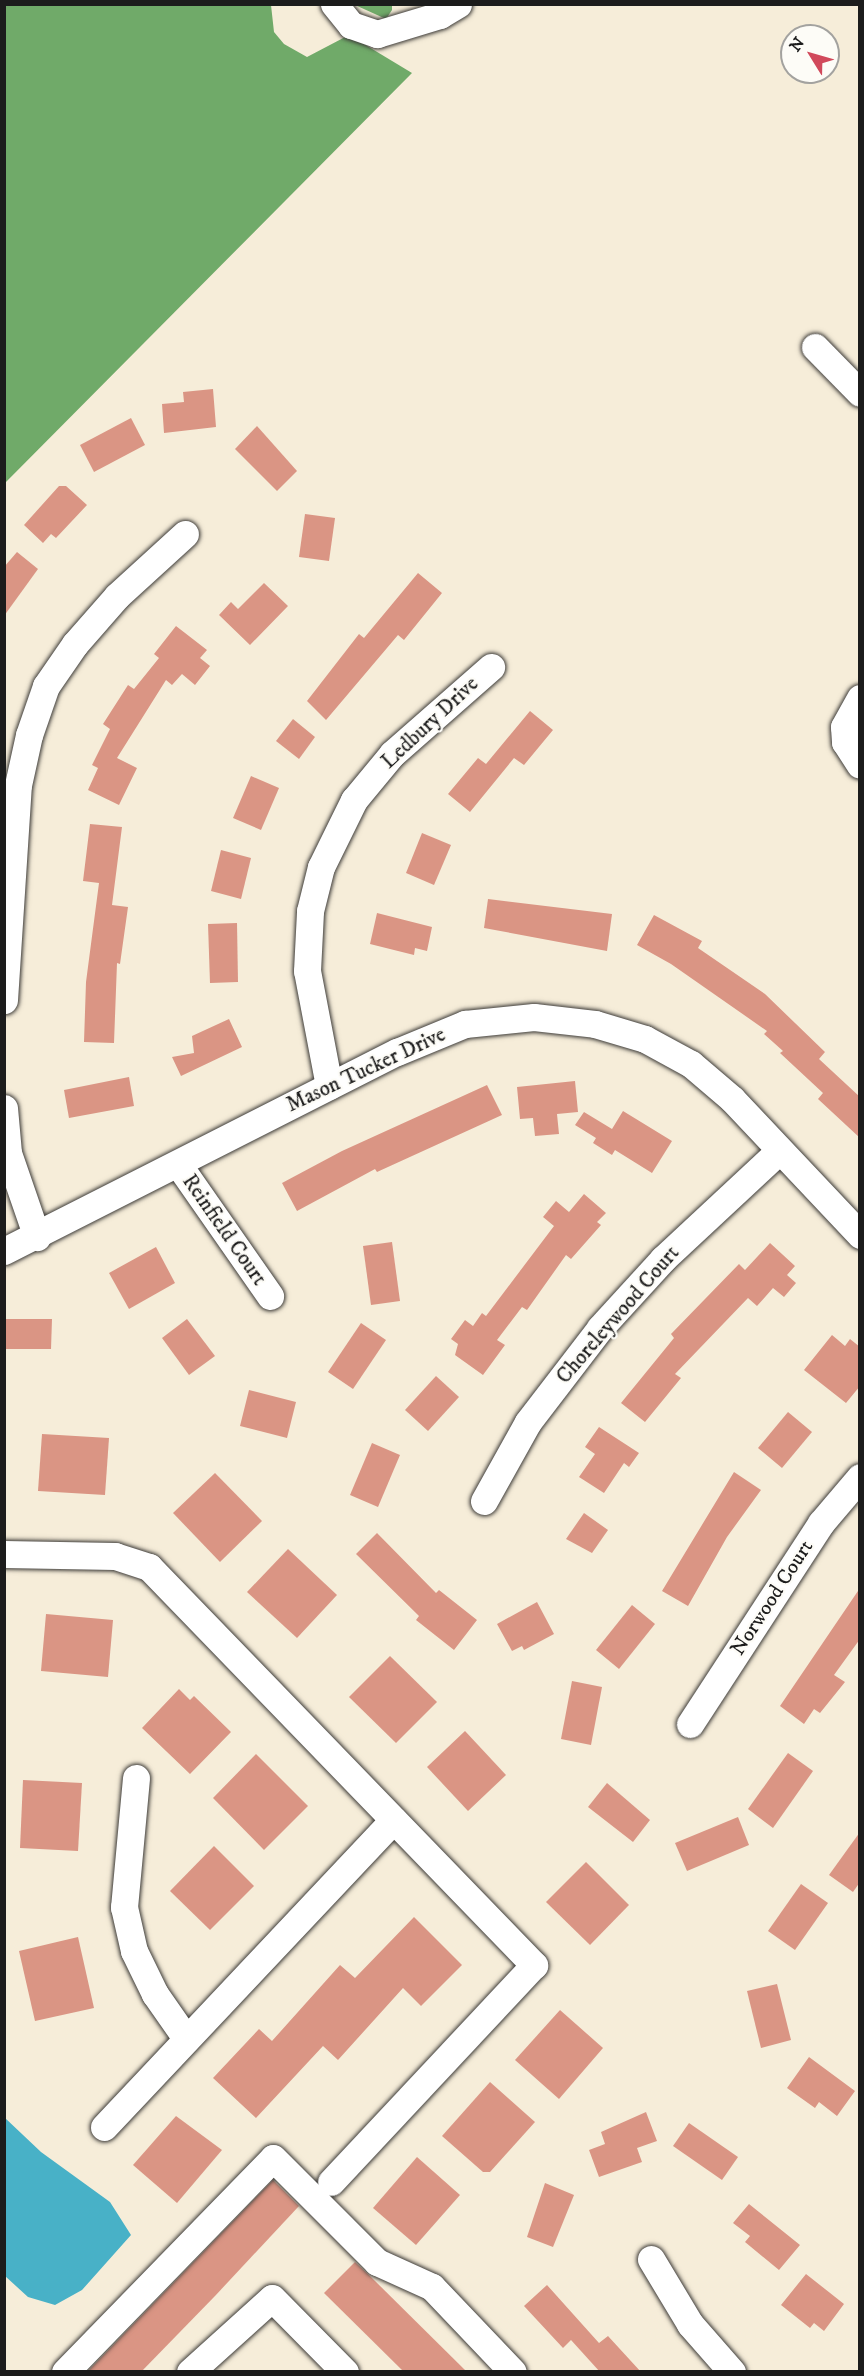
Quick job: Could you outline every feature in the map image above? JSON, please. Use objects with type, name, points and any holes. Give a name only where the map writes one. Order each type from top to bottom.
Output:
[{"type":"street","points":[[334,4],[351,25],[377,34],[440,15],[458,4]]},
{"type":"street","points":[[815,347],[860,393]]},
{"type":"street","points":[[4,1000],[18,785],[29,735],[46,686],[75,644],[117,596],[185,534]]},
{"type":"street","name":"Ledbury Drive","points":[[329,1086],[306,971],[310,911],[321,867],[354,800],[392,754],[491,667]]},
{"type":"street","points":[[860,698],[844,727],[845,742],[860,765]]},
{"type":"street","name":"Mason Tucker Drive","points":[[4,1251],[36,1237],[397,1052],[465,1024],[534,1017],[595,1024],[645,1039],[691,1064],[732,1099],[860,1235]]},
{"type":"street","points":[[4,1108],[8,1153],[36,1237]]},
{"type":"street","name":"Choreleywood Court","points":[[484,1501],[528,1422],[600,1328],[663,1259],[779,1151]]},
{"type":"street","name":"Reinfield Court","points":[[178,1164],[270,1296]]},
{"type":"street","name":"Norwood Court","points":[[690,1724],[821,1523],[860,1477]]},
{"type":"street","points":[[4,1554],[115,1556],[149,1567],[534,1965],[331,2182]]},
{"type":"street","points":[[136,1778],[124,1907],[134,1951],[155,1994],[185,2037]]},
{"type":"street","points":[[104,2127],[185,2037],[393,1820]]},
{"type":"street","points":[[65,2372],[273,2158],[377,2262],[432,2287],[513,2372]]},
{"type":"street","points":[[651,2259],[690,2324],[732,2372]]},
{"type":"street","points":[[190,2372],[272,2298],[345,2372]]},
{"type":"green space","points":[[5,5],[271,5],[274,32],[284,44],[307,57],[349,35],[412,73],[5,483]]},
{"type":"green space","points":[[355,5],[392,5],[392,10],[386,19]]},
{"type":"water","points":[[4,2117],[41,2152],[110,2202],[131,2235],[82,2290],[55,2305],[28,2297],[5,2276]]},
{"type":"building","points":[[213,389],[216,427],[164,433],[162,404],[184,402],[183,392]]},
{"type":"building","points":[[131,418],[145,445],[94,472],[80,445]]},
{"type":"building","points":[[257,426],[297,471],[277,491],[235,449]]},
{"type":"building","points":[[59,486],[66,486],[87,505],[56,538],[51,534],[43,543],[24,525]]},
{"type":"building","points":[[305,514],[335,518],[329,561],[299,557]]},
{"type":"building","points":[[17,552],[38,569],[4,616],[4,567]]},
{"type":"building","points":[[418,573],[442,593],[404,640],[398,635],[326,720],[307,701],[359,634],[364,638]]},
{"type":"building","points":[[264,583],[288,606],[250,645],[219,615],[231,602],[238,609]]},
{"type":"building","points":[[176,626],[207,650],[200,658],[210,666],[195,685],[182,674],[172,685],[166,680],[117,758],[137,768],[119,805],[88,790],[98,768],[92,765],[110,729],[103,724],[128,685],[134,689],[159,658],[154,654]]},
{"type":"building","points":[[530,711],[553,730],[524,765],[514,758],[470,812],[448,794],[478,758],[486,764]]},
{"type":"building","points":[[293,719],[315,737],[299,759],[276,741]]},
{"type":"building","points":[[251,776],[279,788],[261,830],[233,818]]},
{"type":"building","points":[[90,824],[122,827],[112,905],[128,907],[120,964],[117,963],[114,1043],[84,1042],[86,982],[99,883],[83,881]]},
{"type":"building","points":[[422,833],[451,845],[434,885],[406,873]]},
{"type":"building","points":[[221,850],[251,858],[241,899],[211,891]]},
{"type":"building","points":[[488,899],[612,914],[607,951],[484,928]]},
{"type":"building","points":[[377,913],[432,927],[427,951],[415,948],[414,955],[370,944]]},
{"type":"building","points":[[654,915],[702,941],[698,948],[765,994],[825,1052],[819,1059],[860,1097],[860,1138],[818,1099],[823,1093],[780,1053],[783,1051],[764,1034],[767,1031],[671,964],[637,945]]},
{"type":"building","points":[[237,923],[238,982],[210,983],[208,924]]},
{"type":"building","points":[[229,1019],[242,1047],[181,1076],[172,1057],[194,1053],[192,1036]]},
{"type":"building","points":[[129,1077],[134,1106],[69,1118],[64,1090]]},
{"type":"building","points":[[575,1081],[578,1112],[557,1114],[559,1134],[535,1136],[533,1118],[520,1119],[517,1087]]},
{"type":"building","points":[[487,1085],[502,1115],[377,1172],[375,1169],[297,1211],[282,1183],[342,1151]]},
{"type":"building","points":[[623,1111],[672,1141],[652,1173],[615,1150],[612,1155],[593,1143],[596,1138],[575,1125],[584,1112],[612,1129]]},
{"type":"building","points":[[584,1194],[606,1213],[597,1222],[601,1225],[571,1259],[566,1255],[527,1310],[522,1307],[497,1340],[505,1345],[483,1375],[455,1355],[458,1344],[451,1339],[465,1320],[473,1326],[482,1313],[486,1316],[554,1226],[543,1217],[556,1201],[569,1212]]},
{"type":"building","points":[[392,1242],[400,1301],[371,1305],[363,1246]]},
{"type":"building","points":[[770,1243],[795,1266],[787,1275],[796,1283],[784,1297],[773,1288],[757,1306],[748,1298],[675,1374],[681,1378],[645,1422],[621,1403],[674,1338],[671,1334],[739,1264],[745,1270]]},
{"type":"building","points":[[156,1247],[175,1283],[129,1309],[109,1273]]},
{"type":"building","points":[[4,1319],[52,1319],[51,1349],[4,1349]]},
{"type":"building","points":[[187,1319],[215,1356],[189,1375],[162,1338]]},
{"type":"building","points":[[361,1323],[386,1340],[353,1389],[328,1372]]},
{"type":"building","points":[[832,1335],[845,1346],[850,1339],[860,1347],[860,1386],[846,1403],[804,1370]]},
{"type":"building","points":[[436,1376],[459,1397],[428,1431],[405,1410]]},
{"type":"building","points":[[249,1390],[296,1402],[287,1438],[240,1426]]},
{"type":"building","points":[[788,1412],[812,1432],[782,1468],[758,1448]]},
{"type":"building","points":[[599,1427],[639,1453],[629,1467],[624,1463],[604,1493],[579,1477],[595,1454],[585,1447]]},
{"type":"building","points":[[42,1434],[109,1438],[105,1495],[38,1491]]},
{"type":"building","points":[[372,1443],[400,1455],[378,1507],[350,1495]]},
{"type":"building","points":[[734,1472],[761,1490],[727,1537],[688,1606],[662,1591]]},
{"type":"building","points":[[215,1473],[262,1521],[220,1562],[173,1513]]},
{"type":"building","points":[[584,1513],[608,1530],[592,1553],[566,1539]]},
{"type":"building","points":[[377,1533],[436,1593],[439,1590],[477,1620],[454,1650],[416,1620],[419,1616],[356,1554]]},
{"type":"building","points":[[288,1549],[337,1595],[297,1638],[247,1592]]},
{"type":"building","points":[[860,1588],[860,1639],[834,1675],[845,1682],[820,1713],[814,1709],[804,1724],[780,1706]]},
{"type":"building","points":[[537,1602],[554,1634],[524,1650],[522,1646],[512,1651],[497,1624]]},
{"type":"building","points":[[632,1605],[655,1624],[619,1669],[596,1650]]},
{"type":"building","points":[[46,1614],[113,1620],[108,1677],[41,1671]]},
{"type":"building","points":[[390,1656],[437,1702],[396,1743],[349,1697]]},
{"type":"building","points":[[572,1681],[602,1687],[591,1745],[561,1739]]},
{"type":"building","points":[[179,1689],[190,1700],[194,1696],[231,1732],[190,1774],[142,1728]]},
{"type":"building","points":[[465,1731],[506,1775],[468,1811],[427,1767]]},
{"type":"building","points":[[788,1753],[813,1771],[773,1828],[748,1809]]},
{"type":"building","points":[[256,1754],[308,1806],[264,1850],[213,1798]]},
{"type":"building","points":[[23,1780],[82,1783],[78,1851],[20,1848]]},
{"type":"building","points":[[607,1783],[650,1820],[633,1842],[588,1807]]},
{"type":"building","points":[[738,1817],[749,1845],[687,1871],[675,1843]]},
{"type":"building","points":[[860,1832],[860,1882],[853,1892],[829,1875]]},
{"type":"building","points":[[214,1846],[254,1886],[210,1930],[170,1891]]},
{"type":"building","points":[[586,1862],[629,1905],[590,1945],[546,1902]]},
{"type":"building","points":[[801,1884],[828,1903],[795,1950],[768,1931]]},
{"type":"building","points":[[414,1917],[462,1965],[421,2006],[403,1988],[338,2060],[323,2046],[256,2118],[213,2078],[259,2029],[272,2041],[340,1965],[355,1978]]},
{"type":"building","points":[[78,1937],[94,2008],[35,2021],[19,1951]]},
{"type":"building","points":[[777,1984],[791,2040],[761,2048],[747,1991]]},
{"type":"building","points":[[560,2010],[603,2048],[559,2099],[515,2060]]},
{"type":"building","points":[[809,2057],[855,2091],[837,2116],[819,2102],[815,2108],[787,2088]]},
{"type":"building","points":[[490,2082],[535,2122],[490,2172],[483,2172],[442,2136]]},
{"type":"building","points":[[646,2112],[657,2141],[637,2148],[642,2162],[599,2177],[589,2150],[605,2144],[601,2132]]},
{"type":"building","points":[[176,2116],[222,2150],[177,2203],[133,2165]]},
{"type":"building","points":[[689,2123],[738,2157],[722,2180],[673,2146]]},
{"type":"building","points":[[417,2157],[460,2195],[416,2245],[373,2208]]},
{"type":"building","points":[[273,2180],[299,2206],[215,2296],[141,2372],[87,2372]]},
{"type":"building","points":[[545,2183],[574,2195],[553,2247],[527,2237]]},
{"type":"building","points":[[749,2204],[800,2245],[779,2270],[745,2242],[750,2236],[733,2223]]},
{"type":"building","points":[[355,2262],[467,2372],[404,2372],[324,2293]]},
{"type":"building","points":[[806,2274],[844,2304],[824,2331],[814,2323],[810,2328],[781,2305]]},
{"type":"building","points":[[547,2285],[599,2343],[608,2336],[641,2372],[600,2372],[571,2340],[563,2348],[524,2306]]}]
